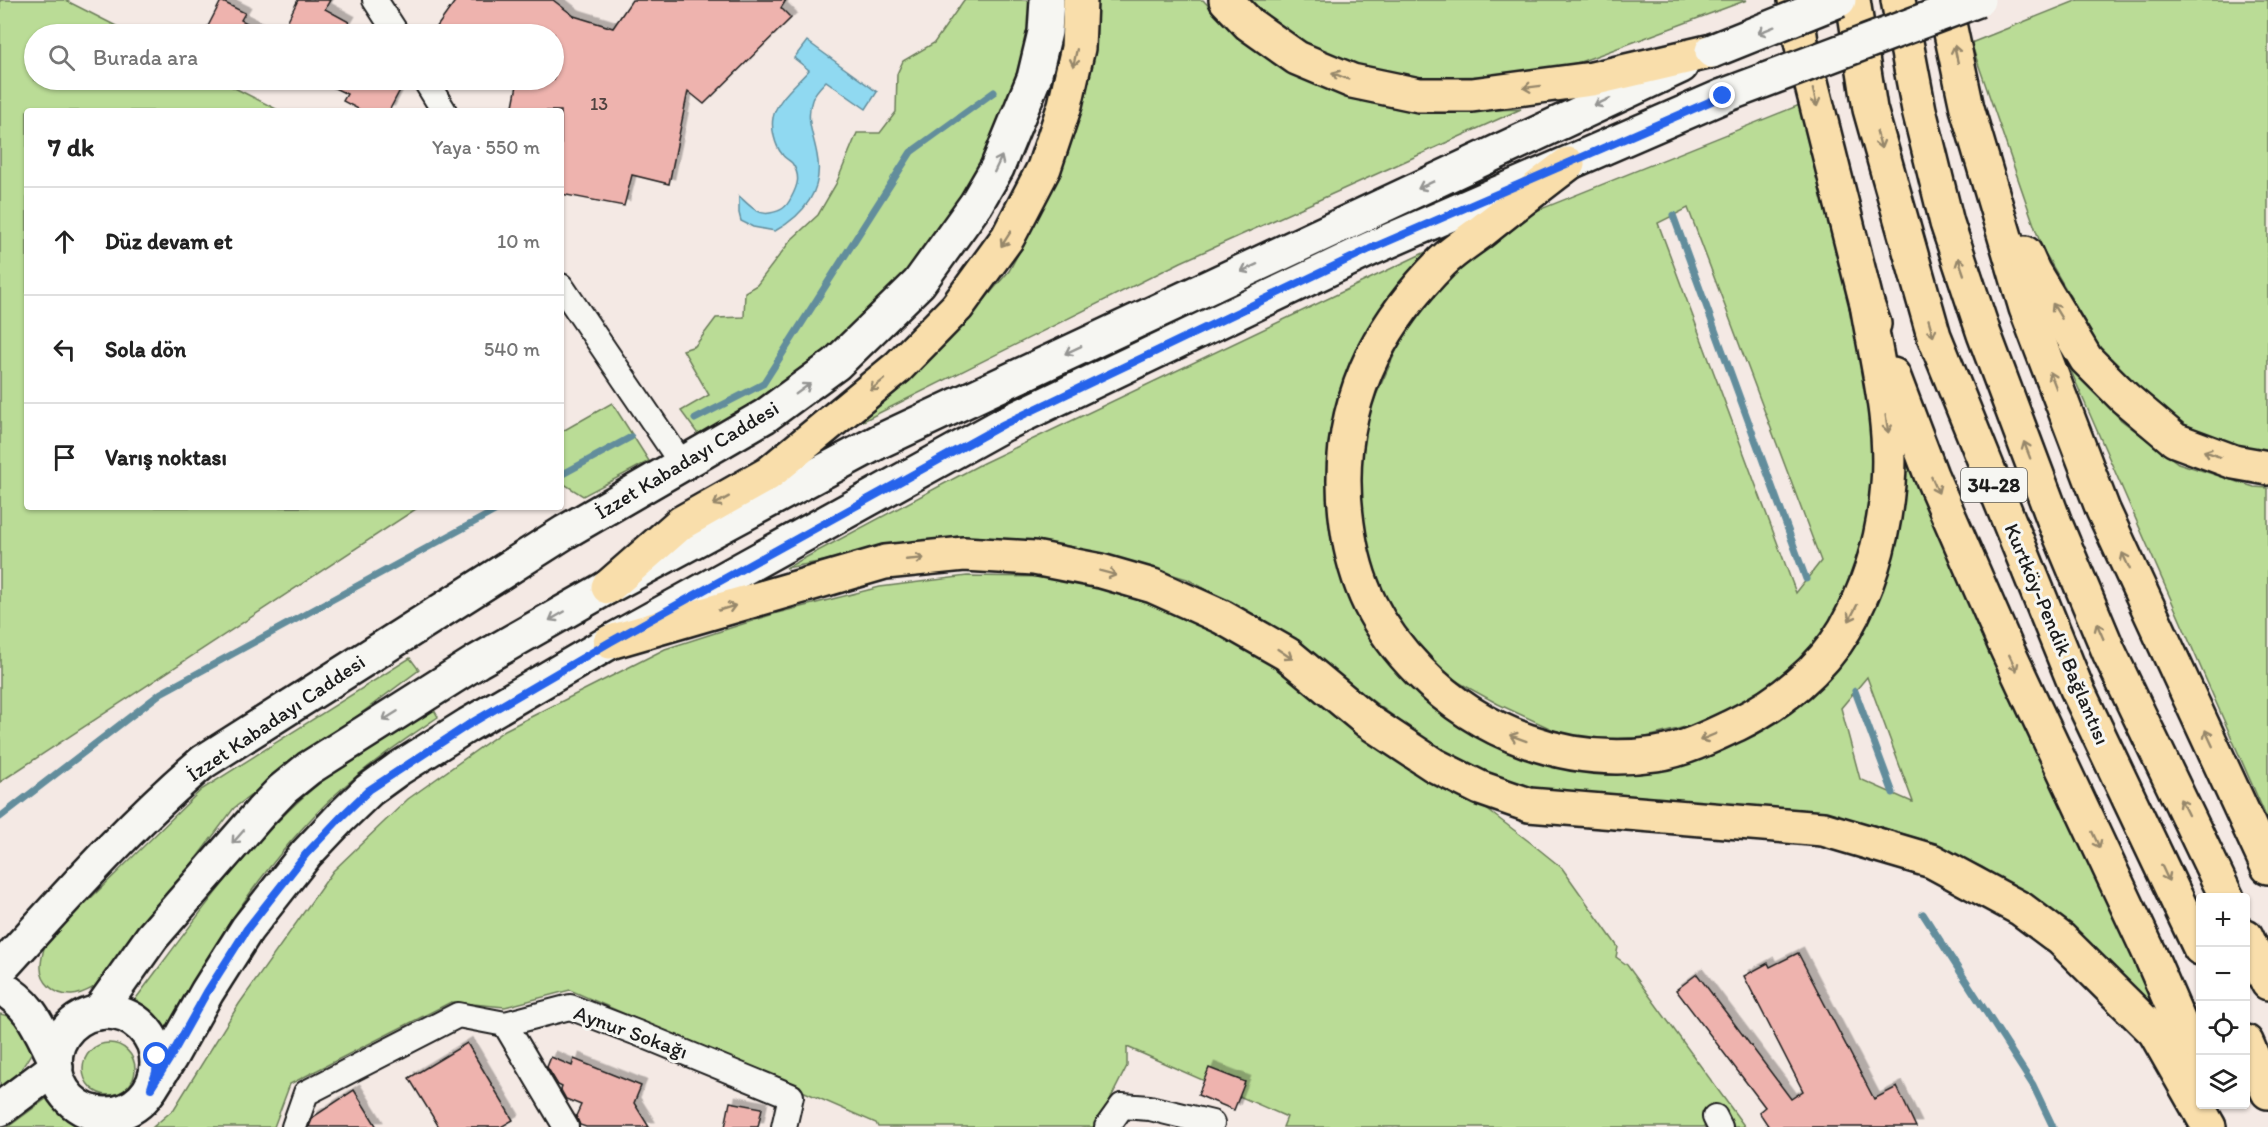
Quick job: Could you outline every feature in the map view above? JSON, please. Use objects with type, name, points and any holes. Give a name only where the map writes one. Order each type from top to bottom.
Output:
[{"type":"highway","points":[[608,587],[681,524],[768,474],[898,368],[957,307],[1008,237],[1044,168],[1065,105],[1078,48],[1080,0]]},
{"type":"highway","points":[[1226,0],[1249,24],[1297,58],[1352,81],[1419,95],[1472,95],[1592,79],[1713,51]]},
{"type":"highway","points":[[1568,164],[1443,261],[1402,309],[1374,354],[1357,394],[1346,433],[1344,502],[1349,542],[1358,578],[1374,615],[1405,657],[1446,697],[1464,711],[1513,736],[1560,751],[1624,756],[1659,753],[1694,743],[1758,713],[1790,690],[1821,661],[1844,631],[1861,596],[1874,563],[1884,519],[1889,483],[1889,439],[1867,304],[1802,42],[1795,0]]},
{"type":"highway","name":"Kurtköy-Pendik Bağlantısı","points":[[1853,0],[1870,109],[1934,336],[2077,689],[2200,947]]},
{"type":"highway","name":"Kurtköy-Pendik Bağlantısı","points":[[1898,0],[1919,110],[1947,223],[1984,334],[2055,523],[2109,652],[2225,893]]},
{"type":"highway","points":[[1944,0],[1967,108],[2026,308],[2103,510],[2268,867]]},
{"type":"highway","points":[[1967,108],[2033,271],[2085,359],[2125,398],[2175,440],[2234,462],[2268,468]]},
{"type":"highway","points":[[1867,304],[1931,476],[2006,647],[2144,942],[2196,1061]]},
{"type":"highway","points":[[610,642],[885,562],[964,554],[1034,558],[1101,571],[1153,586],[1222,617],[1287,654],[1369,722],[1434,765],[1480,788],[1529,805],[1823,829],[1932,861],[2021,909],[2061,939],[2155,1032],[2209,1127]]},
{"type":"highway","points":[[2250,945],[2268,983]]},
{"type":"highway","points":[[2250,1051],[2268,1092]]},
{"type":"highway","points":[[2218,1109],[2226,1127]]},
{"type":"main road","name":"İzzet Kabadayı Caddesi","points":[[0,969],[124,833],[203,762],[565,532],[765,416],[836,364],[919,283],[976,204],[997,168],[1034,78],[1045,33],[1047,0]]},
{"type":"main road","points":[[1839,0],[1713,51],[880,441],[608,587],[478,661],[309,768],[283,789],[152,937],[92,1015],[70,1028],[60,1042],[56,1063],[57,1076],[64,1092],[76,1105],[92,1112],[108,1114],[117,1119],[140,1101],[170,1058],[207,992],[247,929],[306,854],[341,817],[369,790],[398,770],[468,725],[610,642],[1004,424],[1370,249],[1723,96],[1978,0]]},
{"type":"main road","points":[[0,987],[92,1015],[114,1013],[129,1018],[143,1028],[152,1041],[157,1056],[156,1072],[151,1088]]},
{"type":"main road","points":[[0,987],[20,1000],[35,1017],[56,1063]]},
{"type":"main road","points":[[0,1109],[56,1063]]},
{"type":"street","points":[[375,0],[391,24]]},
{"type":"street","points":[[431,90],[442,108]]},
{"type":"street","points":[[564,290],[682,464]]},
{"type":"street","name":"Aynur Sokağı","points":[[294,1127],[306,1093],[458,1014],[505,1024],[570,1007],[791,1096],[784,1127]]},
{"type":"street","points":[[505,1024],[566,1127]]},
{"type":"street","points":[[1107,1127],[1122,1106],[1150,1108],[1212,1123]]},
{"type":"green space","points":[[0,0],[65,0],[112,24],[24,24],[24,90],[239,90],[274,108],[24,108],[24,510],[414,510],[0,782]]},
{"type":"green space","points":[[964,0],[1046,0],[1042,54],[950,236],[813,371],[703,441],[681,411],[709,395],[683,350],[695,346],[716,318],[744,317],[745,292],[757,285],[791,240],[818,215],[836,184],[857,133],[880,133],[896,112],[897,74],[903,61],[934,43]]},
{"type":"green space","points":[[1095,0],[1203,0],[1234,32],[1283,67],[1332,90],[1358,98],[1411,109],[1438,111],[1521,109],[1181,262],[857,424],[949,341],[1009,271],[1049,196],[1078,113]]},
{"type":"green space","points":[[1248,0],[1747,0],[1580,62],[1520,76],[1413,77],[1368,69],[1319,50],[1274,23]]},
{"type":"green space","points":[[2078,0],[2268,0],[2268,454],[2253,453],[2183,428],[2103,353],[2042,248],[1971,43]]},
{"type":"green space","points":[[1802,104],[1877,419],[1876,517],[1860,582],[1813,649],[1735,714],[1643,738],[1573,739],[1498,704],[1449,677],[1403,628],[1369,573],[1353,479],[1369,411],[1401,340],[1430,293],[1509,222]],"holes":[[[1688,208],[1821,561],[1796,593],[1658,223]]]},
{"type":"green space","points":[[1430,250],[1372,332],[1342,389],[1330,447],[1329,518],[1347,589],[1390,657],[1594,769],[1668,769],[1725,747],[1776,722],[1819,687],[1861,635],[1886,572],[1900,441],[2168,1027],[2032,899],[1982,867],[1928,842],[1882,827],[1833,816],[1753,806],[1670,805],[1542,792],[1495,777],[1448,756],[1261,619],[1187,579],[1116,558],[1036,542],[958,536],[786,568],[983,463]],"holes":[[[1867,677],[1913,802],[1860,779],[1841,708]]]},
{"type":"green space","points":[[2067,362],[2121,420],[2178,463],[2254,487],[2268,488],[2268,821]]},
{"type":"green space","points":[[612,403],[649,461],[583,496],[564,484],[564,430]]},
{"type":"green space","points":[[967,576],[1053,577],[1119,589],[1204,622],[1286,673],[1481,805],[1562,868],[1618,947],[1616,957],[1627,965],[1745,1127],[1283,1127],[1287,1117],[1127,1047],[1127,1066],[1096,1127],[878,1127],[876,1123],[570,990],[505,1007],[451,1002],[290,1084],[274,1127],[153,1127],[174,1109],[239,1004],[333,871],[408,799],[505,730],[665,649],[777,613],[880,587]]},
{"type":"green space","points":[[410,658],[419,670],[234,808],[102,983],[76,995],[66,995],[50,987],[41,972],[45,943],[201,790]]},
{"type":"green space","points":[[433,708],[438,717],[348,783],[284,849],[219,939],[163,1035],[149,1019],[131,1005],[233,871],[278,821],[317,785],[366,750]]},
{"type":"green space","points":[[0,1014],[19,1022],[33,1050],[19,1072],[0,1091]]},
{"type":"green space","points":[[109,1043],[123,1047],[131,1055],[135,1069],[131,1083],[123,1091],[109,1095],[95,1091],[87,1083],[83,1069],[87,1055],[95,1047]]},
{"type":"green space","points":[[54,1093],[67,1113],[86,1127],[8,1127]]},
{"type":"water","points":[[807,41],[877,92],[866,109],[826,81],[822,85],[813,97],[809,114],[818,168],[810,200],[795,217],[775,231],[753,227],[741,221],[739,196],[757,211],[770,213],[785,207],[797,185],[797,172],[777,146],[773,122],[778,105],[809,70],[794,58]]},
{"type":"building","points":[[298,0],[330,0],[325,9],[349,22],[348,24],[286,24]]},
{"type":"building","points":[[456,0],[553,0],[574,16],[613,28],[632,0],[786,0],[781,8],[791,18],[704,104],[688,91],[669,184],[632,175],[624,206],[564,195],[564,108],[513,108],[516,90],[564,90],[564,24],[439,24]]},
{"type":"building","points":[[221,1],[245,13],[241,20],[249,24],[209,24]]},
{"type":"building","points":[[339,90],[400,90],[391,108],[356,108],[343,101],[347,94]]},
{"type":"building","points":[[1798,953],[1874,1099],[1897,1087],[1916,1127],[1769,1127],[1759,1112],[1765,1107],[1676,990],[1697,974],[1791,1099],[1803,1091],[1744,976],[1768,963],[1770,967]]},
{"type":"building","points":[[467,1043],[513,1120],[501,1127],[439,1127],[409,1078]]},
{"type":"building","points":[[551,1057],[572,1066],[574,1059],[641,1086],[634,1103],[649,1127],[586,1127],[580,1125],[576,1116],[581,1105],[566,1099],[561,1090],[562,1087],[558,1085],[547,1067]]},
{"type":"building","points":[[1209,1068],[1245,1082],[1234,1110],[1198,1095]]},
{"type":"building","points":[[354,1090],[377,1127],[309,1127],[313,1117]]},
{"type":"building","points":[[730,1102],[762,1108],[758,1127],[725,1127]]},
{"type":"waterway","points":[[695,419],[763,384],[911,152],[994,92]]},
{"type":"waterway","points":[[1673,215],[1806,579]]},
{"type":"waterway","points":[[564,473],[631,437]]},
{"type":"waterway","points":[[0,817],[161,693],[496,510]]},
{"type":"waterway","points":[[1855,691],[1893,793]]},
{"type":"waterway","points":[[1923,914],[2033,1085],[2053,1127]]},
{"type":"route","points":[[157,1056],[156,1072],[151,1088],[247,929],[306,854],[369,790],[468,725],[610,642],[1004,424],[1370,249],[1723,96]]}]
